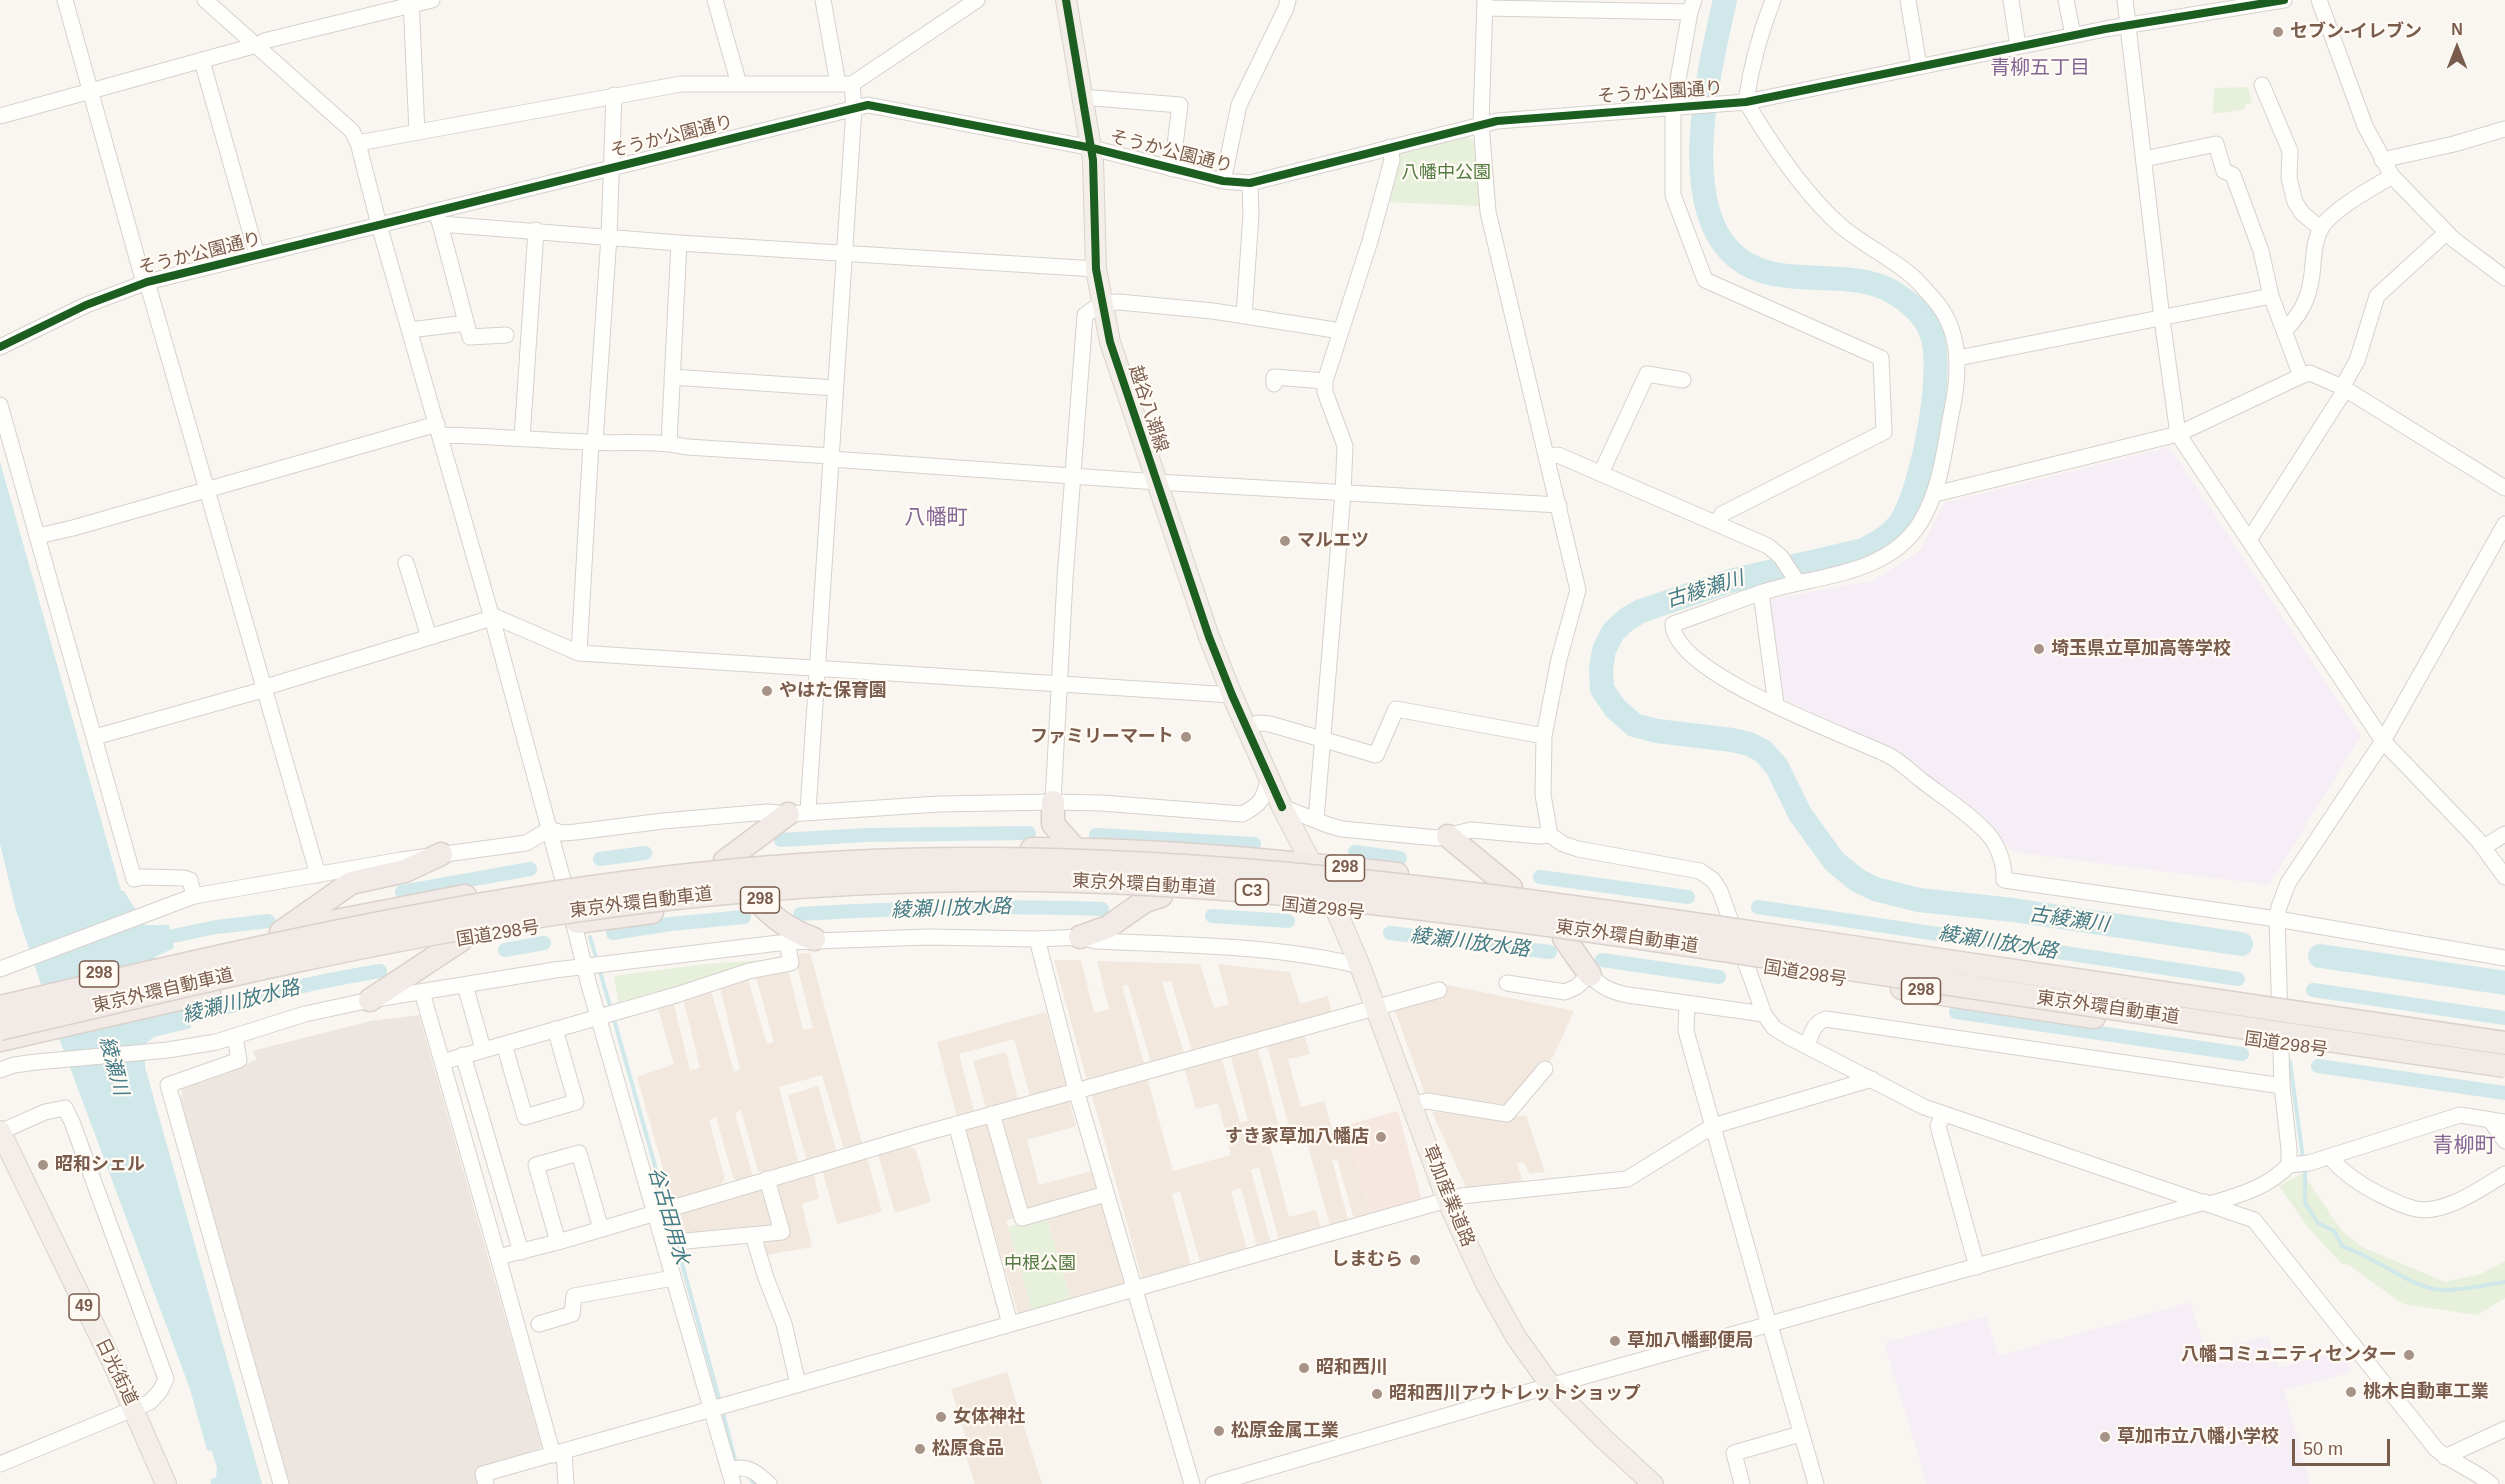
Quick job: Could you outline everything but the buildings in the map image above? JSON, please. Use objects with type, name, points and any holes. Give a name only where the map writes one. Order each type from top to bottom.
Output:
[{"type":"highway","points":[[1053,802],[1053,824],[1075,849]]},
{"type":"highway","points":[[725,861],[798,813]]},
{"type":"highway","points":[[1448,836],[1511,888]]},
{"type":"highway","name":"298","points":[[5,999],[281,932],[385,910],[563,880],[725,861],[927,850],[1075,849],[1312,864],[1511,888],[2505,1033]]},
{"type":"highway","points":[[281,932],[351,883],[405,871],[441,854]]},
{"type":"highway","name":"東京外環自動車道","points":[[5,999],[384,922],[469,906],[608,885],[721,871],[810,864],[922,859],[1059,859],[1236,869],[1488,895],[2505,1043]]},
{"type":"highway","name":"東京外環自動車道","points":[[0,1029],[284,963],[388,942],[557,913],[724,892],[811,886],[968,880],[1049,880],[1210,888],[1431,909],[2505,1066]]},
{"type":"highway","name":"国道298号","points":[[0,1040],[291,973],[461,940],[574,922],[757,900],[841,895],[1004,891],[1161,896],[1336,910],[1564,938],[2505,1077]]},
{"type":"highway","points":[[1080,937],[1108,927],[1145,901],[1161,896]]},
{"type":"highway","points":[[757,900],[790,930],[814,939]]},
{"type":"highway","points":[[1564,938],[1590,975]]},
{"type":"highway","points":[[370,1000],[461,940]]},
{"type":"main road","name":"越谷八潮線","points":[[1066,0],[1092,148],[1096,269],[1113,352],[1209,637],[1245,727],[1282,807],[1312,864]]},
{"type":"main road","name":"草加産業道路","points":[[1312,864],[1336,910],[1377,1008],[1447,1200],[1463,1237],[1503,1314],[1551,1386],[1653,1484]]},
{"type":"main road","name":"日光街道","points":[[0,1132],[133,1407],[166,1484]]},
{"type":"street","points":[[65,0],[266,688],[318,875]]},
{"type":"street","points":[[206,0],[352,131],[358,143],[379,225],[492,616],[598,1016],[731,1477],[746,1467],[754,1470],[769,1484]]},
{"type":"street","points":[[0,116],[258,46],[264,41],[412,2],[432,0]]},
{"type":"street","points":[[715,0],[739,84]]},
{"type":"street","points":[[798,813],[818,669],[854,108],[845,84],[823,0]]},
{"type":"street","points":[[358,143],[681,84],[845,84],[977,0]]},
{"type":"street","points":[[1223,181],[1239,105],[1288,0]]},
{"type":"street","points":[[1773,0],[1739,102],[1817,201],[1841,226],[1911,275],[1938,305],[1952,331],[1958,358],[1957,389],[1935,494],[1913,532],[1902,544],[1878,561],[1833,575],[1796,580],[1673,624],[1673,633],[1689,653],[1706,668],[1833,733],[1890,756],[1989,835],[2005,870],[2004,880],[2277,920],[2505,958]]},
{"type":"street","points":[[1908,0],[1919,66]]},
{"type":"street","points":[[2011,0],[2018,46]]},
{"type":"street","points":[[2066,0],[2073,35]]},
{"type":"street","points":[[2125,0],[2162,319],[2178,434],[2383,741],[2484,847],[2505,877]]},
{"type":"street","name":"そうか公園通り","points":[[0,347],[86,305],[146,283],[379,225],[438,218],[610,168],[854,108],[876,105],[1092,148],[1223,181],[1250,183],[1481,124],[1525,117],[1739,102],[2208,6],[2284,0]]},
{"type":"street","points":[[2319,0],[2365,126],[2392,176],[2446,233],[2505,278]]},
{"type":"street","points":[[412,2],[417,132]]},
{"type":"street","points":[[1550,835],[1543,795],[1544,736],[1559,659],[1578,590],[1488,212],[1481,124],[1486,4],[1692,6],[1678,108],[1672,195],[1705,280],[1881,358],[1884,432],[1722,513],[1718,524]]},
{"type":"street","points":[[202,61],[257,255]]},
{"type":"street","points":[[2263,91],[2290,151],[2289,178],[2295,202],[2302,213],[2321,228]]},
{"type":"street","points":[[579,653],[609,237],[614,95]]},
{"type":"street","points":[[1082,97],[1180,105],[1172,169]]},
{"type":"street","points":[[2382,160],[2454,144],[2505,129]]},
{"type":"street","points":[[2144,159],[2216,144],[2224,171],[2233,175],[2261,251],[2271,296],[2301,376]]},
{"type":"street","points":[[1316,820],[1345,446],[1325,392],[1325,381],[1370,241],[1392,160],[1390,147]]},
{"type":"street","points":[[2284,330],[2299,316],[2305,304],[2312,278],[2314,247],[2321,228],[2335,214],[2392,176]]},
{"type":"street","points":[[1244,316],[1251,215],[1250,183]]},
{"type":"street","points":[[506,334],[470,336],[438,218],[536,230],[680,243],[1096,269]]},
{"type":"street","points":[[522,438],[536,230]]},
{"type":"street","points":[[2249,540],[2344,388],[2357,361],[2377,296],[2446,233]]},
{"type":"street","points":[[669,443],[680,243]]},
{"type":"street","points":[[1958,358],[2271,296]]},
{"type":"street","points":[[1053,802],[1084,315],[1102,303],[1119,302],[1244,316],[1341,331]]},
{"type":"street","points":[[410,330],[466,323]]},
{"type":"street","points":[[1935,494],[2178,434],[2310,373],[2344,388],[2505,488]]},
{"type":"street","points":[[1601,473],[1647,374],[1683,381]]},
{"type":"street","points":[[672,377],[835,388]]},
{"type":"street","points":[[1274,384],[1274,378],[1325,381]]},
{"type":"street","points":[[0,405],[134,879],[142,877],[184,878],[190,880],[194,896]]},
{"type":"street","points":[[38,536],[206,489],[438,430],[593,442],[669,443],[687,447],[1157,482],[1559,505]]},
{"type":"street","points":[[1547,457],[1558,455],[1768,546],[1781,557],[1796,580]]},
{"type":"street","points":[[2289,1165],[2282,1086],[2277,920],[2279,907],[2288,883],[2383,741],[2505,524]]},
{"type":"street","points":[[406,563],[429,638]]},
{"type":"street","points":[[1761,593],[1776,705]]},
{"type":"street","points":[[95,737],[266,688],[429,638],[492,616],[579,653],[1232,696]]},
{"type":"street","points":[[1245,727],[1259,723],[1270,724],[1376,755],[1396,709],[1544,736]]},
{"type":"street","points":[[550,828],[562,833],[663,820],[767,812],[798,813],[939,804],[1101,803],[1242,814],[1256,807],[1263,799],[1269,778]]},
{"type":"street","points":[[1282,807],[1342,828],[1437,838],[1481,829],[1539,836],[1550,835],[1563,844],[1578,849],[1700,871],[1713,880],[1720,891],[1764,1014],[1774,1028],[1924,1107],[2254,1220],[2436,1449],[2491,1484]]},
{"type":"street","points":[[1,969],[194,896],[441,854],[526,843],[550,828]]},
{"type":"street","points":[[2484,847],[2505,834]]},
{"type":"street","points":[[0,1070],[14,1065],[36,1062],[168,1050],[216,1042],[305,1014],[370,1000],[586,966],[814,939],[1080,937],[1096,941],[1304,954],[1360,966]]},
{"type":"street","points":[[1037,939],[1076,1090],[1192,1484]]},
{"type":"street","points":[[442,1062],[749,971],[791,963],[787,942]]},
{"type":"street","points":[[1507,983],[1565,992],[1576,987],[1590,975],[1598,984],[1613,992],[1764,1014]]},
{"type":"street","points":[[465,986],[483,1050]]},
{"type":"street","points":[[498,1257],[656,1214],[956,1124],[1439,990]]},
{"type":"street","points":[[422,992],[566,1484]]},
{"type":"street","points":[[1688,1004],[1686,1031],[1816,1484]]},
{"type":"street","points":[[1807,1046],[1812,1030],[1819,1021],[1826,1019],[2282,1086]]},
{"type":"street","points":[[504,1044],[525,1117],[576,1102],[555,1029]]},
{"type":"street","points":[[235,1036],[238,1060],[168,1085],[281,1484]]},
{"type":"street","points":[[463,1055],[521,1252]]},
{"type":"street","points":[[1412,1104],[1427,1101],[1507,1113],[1545,1069]]},
{"type":"street","points":[[486,1484],[483,1474],[559,1454],[1052,1310],[1461,1196],[1627,1179],[1713,1126],[1872,1079]]},
{"type":"street","points":[[0,1132],[45,1112],[65,1108],[166,1379],[160,1391],[150,1402],[133,1407],[0,1464]]},
{"type":"street","points":[[992,1114],[1022,1218],[1107,1194]]},
{"type":"street","points":[[1943,1114],[1938,1126],[1977,1267]]},
{"type":"street","points":[[1214,1484],[1551,1386],[2207,1203],[2260,1187],[2271,1181],[2289,1165],[2310,1163],[2460,1115],[2498,1121],[2505,1141]]},
{"type":"street","points":[[956,1124],[1010,1324]]},
{"type":"street","points":[[558,1242],[536,1165],[579,1153],[601,1229]]},
{"type":"street","points":[[2330,1157],[2342,1171],[2362,1185],[2391,1200],[2417,1209],[2438,1208],[2469,1196],[2505,1174]]},
{"type":"street","points":[[686,1240],[782,1232],[767,1179]]},
{"type":"street","points":[[753,1235],[766,1278],[784,1324],[798,1384]]},
{"type":"street","points":[[539,1324],[572,1314],[574,1296],[674,1278]]},
{"type":"street","points":[[2445,1456],[2505,1429]]},
{"type":"street","points":[[1742,1484],[1734,1453],[1800,1434]]},
{"type":"shaded area","name":"埼玉県立草加高等学校","points":[[2170,447],[2361,736],[2269,885],[2014,852],[1963,799],[1896,755],[1784,699],[1766,600],[1872,581],[1920,551],[1944,503]]},
{"type":"shaded area","points":[[810,953],[862,1143],[859,1147],[846,1150],[843,1146],[822,1075],[779,1087],[798,1160],[795,1164],[763,1172],[758,1171],[741,1110],[735,1113],[752,1173],[750,1178],[738,1181],[733,1178],[716,1117],[709,1120],[725,1179],[720,1185],[676,1199],[671,1197],[637,1077],[674,1064],[656,1001],[672,997],[690,1070],[700,1068],[682,994],[710,987],[734,1072],[740,1070],[719,983],[747,976],[767,1044],[774,1042],[755,974],[788,968],[803,1030],[813,1028],[794,954]]},
{"type":"shaded area","points":[[1054,960],[1081,960],[1094,1013],[1109,1009],[1097,961],[1200,964],[1214,1008],[1229,1004],[1218,964],[1290,972],[1300,1004],[1328,996],[1332,1014],[1193,1054],[1171,981],[1162,982],[1185,1056],[1152,1066],[1128,985],[1122,986],[1145,1067],[1088,1084]]},
{"type":"shaded area","points":[[1448,985],[1574,1011],[1553,1057],[1506,1104],[1426,1097],[1394,1008],[1446,994]]},
{"type":"shaded area","points":[[1046,1012],[1067,1089],[1031,1099],[1014,1039],[959,1054],[975,1115],[958,1120],[937,1042]]},
{"type":"shaded area","points":[[419,1015],[542,1447],[475,1473],[477,1484],[289,1484],[181,1106],[182,1089],[231,1072],[257,1059],[252,1051],[371,1021]]},
{"type":"shaded area","points":[[1303,1031],[1310,1054],[1288,1059],[1301,1107],[1324,1101],[1332,1129],[1347,1125],[1372,1218],[1355,1223],[1337,1159],[1332,1160],[1350,1227],[1332,1232],[1305,1136],[1270,1145],[1289,1217],[1316,1210],[1322,1232],[1280,1244],[1259,1167],[1251,1170],[1272,1247],[1258,1251],[1241,1188],[1231,1191],[1248,1253],[1201,1266],[1180,1191],[1172,1194],[1192,1269],[1143,1282],[1091,1092],[1147,1077],[1173,1171],[1231,1155],[1218,1103],[1196,1109],[1184,1067],[1221,1057],[1240,1123],[1248,1121],[1230,1053],[1257,1046],[1279,1126],[1288,1124],[1266,1041]]},
{"type":"shaded area","points":[[1006,1052],[1019,1103],[987,1111],[973,1061]]},
{"type":"shaded area","points":[[818,1086],[837,1153],[807,1161],[788,1095]]},
{"type":"shaded area","points":[[1069,1100],[1076,1126],[1027,1140],[1039,1185],[1092,1171],[1098,1190],[1028,1209],[1002,1119]]},
{"type":"shaded area","points":[[1398,1111],[1423,1204],[1372,1218],[1347,1125]]},
{"type":"shaded area","points":[[1432,1112],[1506,1118],[1526,1115],[1545,1172],[1530,1174],[1523,1162],[1517,1163],[1524,1185],[1468,1192]]},
{"type":"shaded area","points":[[990,1122],[1017,1217],[1006,1220],[1033,1313],[1019,1317],[964,1129]]},
{"type":"shaded area","points":[[909,1146],[916,1150],[931,1202],[895,1213],[878,1154]]},
{"type":"shaded area","points":[[866,1154],[882,1212],[837,1224],[821,1166]]},
{"type":"shaded area","points":[[808,1173],[814,1176],[819,1198],[802,1204],[812,1247],[765,1255],[762,1239],[787,1235],[773,1183]]},
{"type":"shaded area","points":[[765,1186],[778,1229],[686,1237],[680,1212]]},
{"type":"shaded area","points":[[1101,1200],[1126,1286],[1072,1302],[1046,1216]]},
{"type":"shaded area","name":"草加市立八幡小学校","points":[[2190,1302],[2206,1351],[2268,1336],[2279,1368],[2345,1349],[2351,1372],[2284,1390],[2310,1484],[1927,1484],[1884,1343],[1986,1316],[1999,1356]]},
{"type":"shaded area","points":[[1007,1372],[1042,1484],[975,1484],[966,1456],[966,1438],[951,1389]]},
{"type":"green space","points":[[2248,87],[2252,103],[2245,104],[2246,109],[2213,114],[2214,88]]},
{"type":"green space","name":"八幡中公園","points":[[1466,136],[1474,142],[1481,206],[1386,202],[1399,153]]},
{"type":"green space","points":[[779,959],[618,1002],[614,976],[705,964]]},
{"type":"green space","points":[[2303,1173],[2341,1230],[2362,1247],[2445,1282],[2481,1274],[2505,1261],[2505,1298],[2477,1315],[2403,1304],[2347,1264],[2342,1264],[2310,1230],[2279,1186]]},
{"type":"green space","name":"中根公園","points":[[1046,1216],[1072,1302],[1033,1313],[1008,1227]]},
{"type":"water","name":"綾瀬川","points":[[0,462],[121,891],[124,891],[145,925],[169,925],[174,948],[155,957],[167,1006],[188,1007],[191,1028],[154,1037],[145,1044],[145,1067],[262,1484],[211,1484],[210,1480],[216,1477],[217,1468],[212,1451],[207,1450],[190,1389],[59,1038],[16,910],[0,844]]},
{"type":"waterway","name":"古綾瀬川","points":[[1725,0],[1712,59],[1702,129],[1701,164],[1705,197],[1714,226],[1729,250],[1747,264],[1766,272],[1788,276],[1855,280],[1877,285],[1896,294],[1911,305],[1930,330],[1934,347],[1936,370],[1930,428],[1924,457],[1908,507],[1900,523],[1888,535],[1864,550],[1730,581],[1641,611],[1627,619],[1613,632],[1604,650],[1601,669],[1602,689],[1615,708],[1634,725],[1657,731],[1732,740],[1749,744],[1763,751],[1777,767],[1800,814],[1834,861],[1857,880],[1875,889],[1919,900],[2013,910],[2241,944]]},
{"type":"waterway","name":"綾瀬川放水路","points":[[781,840],[866,835],[1029,833]]},
{"type":"waterway","name":"綾瀬川放水路","points":[[1096,835],[1254,844]]},
{"type":"waterway","name":"綾瀬川放水路","points":[[1355,852],[1400,858]]},
{"type":"waterway","name":"綾瀬川放水路","points":[[600,859],[645,853]]},
{"type":"waterway","name":"綾瀬川放水路","points":[[402,892],[530,869]]},
{"type":"waterway","name":"綾瀬川放水路","points":[[1540,877],[1688,897]]},
{"type":"waterway","name":"綾瀬川放水路","points":[[1758,907],[2238,979]]},
{"type":"waterway","name":"綾瀬川放水路","points":[[800,914],[951,908],[1102,909]]},
{"type":"waterway","name":"綾瀬川放水路","points":[[1212,916],[1288,921]]},
{"type":"waterway","name":"綾瀬川放水路","points":[[613,933],[670,924],[744,917]]},
{"type":"waterway","name":"綾瀬川放水路","points":[[154,940],[216,927],[268,921]]},
{"type":"waterway","name":"綾瀬川放水路","points":[[1390,933],[1550,952]]},
{"type":"waterway","name":"谷古田用水","points":[[590,937],[596,957]]},
{"type":"waterway","name":"綾瀬川放水路","points":[[505,950],[544,943]]},
{"type":"waterway","name":"古綾瀬川","points":[[2320,956],[2505,983]]},
{"type":"waterway","name":"綾瀬川放水路","points":[[1602,960],[1719,977]]},
{"type":"waterway","name":"綾瀬川放水路","points":[[173,1019],[214,1011],[305,985],[380,971]]},
{"type":"waterway","name":"谷古田用水","points":[[600,972],[611,1009]]},
{"type":"waterway","name":"綾瀬川放水路","points":[[2313,990],[2505,1018]]},
{"type":"waterway","name":"綾瀬川放水路","points":[[1956,1012],[2242,1054]]},
{"type":"waterway","name":"谷古田用水","points":[[613,1016],[666,1205]]},
{"type":"waterway","points":[[2290,1062],[2303,1159]]},
{"type":"waterway","name":"綾瀬川放水路","points":[[2318,1066],[2505,1093]]},
{"type":"waterway","points":[[2305,1167],[2305,1203],[2318,1223],[2334,1231],[2343,1247],[2368,1257],[2415,1283],[2440,1290],[2463,1289],[2505,1282]]},
{"type":"waterway","name":"谷古田用水","points":[[668,1212],[720,1402]]},
{"type":"waterway","name":"谷古田用水","points":[[722,1409],[735,1460]]},
{"type":"waterway","name":"谷古田用水","points":[[752,1481],[755,1484]]},
{"type":"cycle path","points":[[1066,0],[1093,160],[1096,269],[1110,342],[1209,637],[1282,807]]},
{"type":"cycle path","points":[[0,347],[86,305],[147,282],[868,105],[1092,148],[1223,181],[1250,183],[1497,121],[1746,102],[2105,29],[2284,0]]},
{"type":"place","name":"セブン-イレブン","points":[[2278,32]]},
{"type":"place","name":"マルエツ","points":[[1285,541]]},
{"type":"place","name":"埼玉県立草加高等学校","points":[[2039,649]]},
{"type":"place","name":"やはた保育園","points":[[767,691]]},
{"type":"place","name":"ファミリーマート","points":[[1186,737]]},
{"type":"place","name":"すき家草加八幡店","points":[[1381,1137]]},
{"type":"place","name":"昭和シェル","points":[[43,1165]]},
{"type":"place","name":"しまむら","points":[[1415,1260]]},
{"type":"place","name":"草加八幡郵便局","points":[[1615,1341]]},
{"type":"place","name":"八幡コミュニティセンター","points":[[2409,1355]]},
{"type":"place","name":"昭和西川","points":[[1304,1368]]},
{"type":"place","name":"桃木自動車工業","points":[[2351,1392]]},
{"type":"place","name":"昭和西川アウトレットショップ","points":[[1377,1394]]},
{"type":"place","name":"女体神社","points":[[941,1417]]},
{"type":"place","name":"松原金属工業","points":[[1219,1431]]},
{"type":"place","name":"草加市立八幡小学校","points":[[2105,1437]]},
{"type":"place","name":"松原食品","points":[[920,1449]]},
{"type":"district","name":"青柳五丁目","points":[[2040,68]]},
{"type":"district","name":"八幡町","points":[[936,518]]},
{"type":"district","name":"青柳町","points":[[2464,1146]]}]
